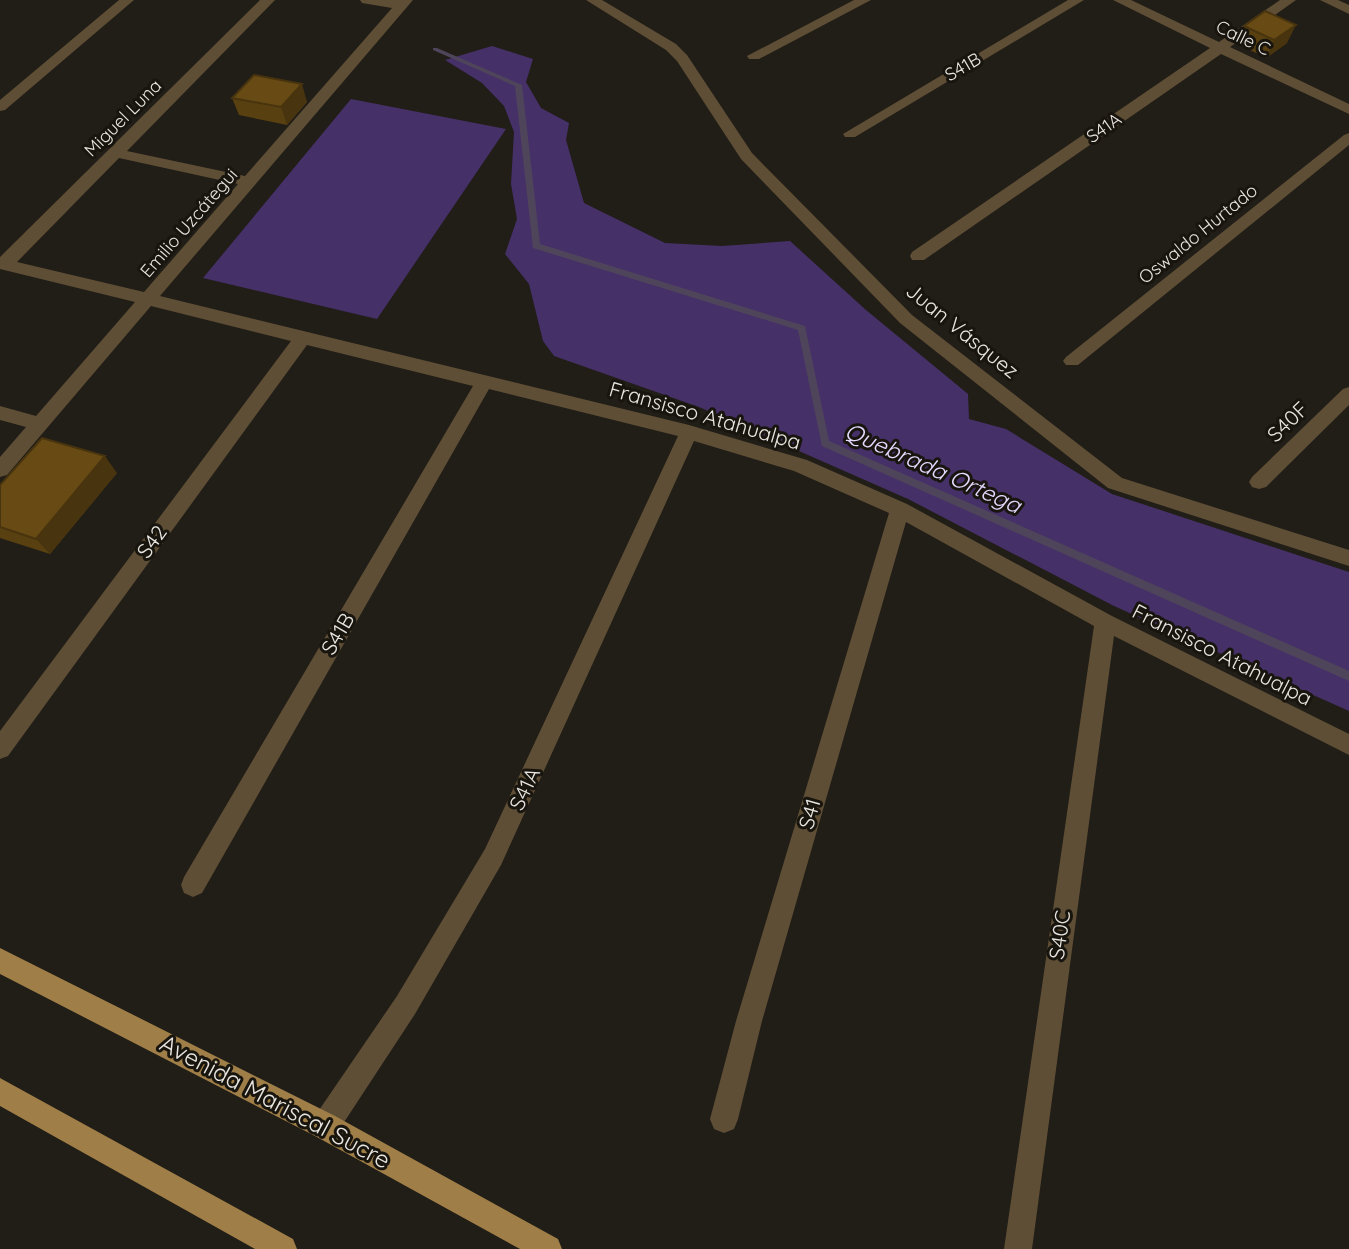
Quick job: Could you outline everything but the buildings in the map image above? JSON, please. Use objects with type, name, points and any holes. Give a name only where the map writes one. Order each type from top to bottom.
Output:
[{"type":"main road","name":"Avenida Mariscal Sucre","points":[[0,961],[325,1126],[548,1249]]},
{"type":"main road","points":[[0,1090],[283,1249]]},
{"type":"street","points":[[0,107],[127,0]]},
{"type":"street","name":"Miguel Luna","points":[[2,263],[268,0]]},
{"type":"street","points":[[367,0],[404,3]]},
{"type":"street","name":"Juan Vásquez","points":[[593,0],[671,47],[682,58],[746,156],[906,319],[1115,483],[1349,558]]},
{"type":"street","points":[[754,56],[864,0]]},
{"type":"street","name":"S41B","points":[[850,134],[1077,0]]},
{"type":"street","name":"Calle C","points":[[1120,0],[1349,110]]},
{"type":"street","name":"S41A","points":[[918,256],[1289,0]]},
{"type":"street","points":[[1326,0],[1349,10]]},
{"type":"street","name":"Emilio Uzcátegui","points":[[0,470],[404,3]]},
{"type":"street","name":"Oswaldo Hurtado","points":[[1072,361],[1349,138]]},
{"type":"street","points":[[115,153],[251,182]]},
{"type":"street","name":"Fransisco Atahualpa","points":[[2,263],[689,432],[800,466],[900,509],[1105,622],[1349,745]]},
{"type":"street","name":"S42","points":[[0,749],[304,336]]},
{"type":"street","name":"S41B","points":[[193,885],[484,382]]},
{"type":"street","name":"S40F","points":[[1259,482],[1349,394]]},
{"type":"street","points":[[0,413],[39,424]]},
{"type":"street","name":"S41A","points":[[325,1126],[406,1005],[494,857],[689,432]]},
{"type":"street","name":"S41","points":[[724,1119],[749,1021],[900,509]]},
{"type":"street","name":"S40C","points":[[1018,1249],[1105,622]]},
{"type":"shaded area","points":[[492,46],[533,59],[526,82],[541,108],[569,123],[566,140],[584,203],[665,243],[722,246],[790,241],[866,310],[968,394],[969,419],[1006,429],[1112,494],[1349,572],[1349,711],[1114,606],[908,499],[699,407],[554,356],[543,341],[529,284],[505,254],[517,219],[511,184],[514,132],[504,106],[482,83],[445,60]]},
{"type":"shaded area","points":[[351,99],[506,129],[377,319],[203,278]]},
{"type":"waterway","name":"Quebrada Ortega","points":[[435,49],[518,85],[536,246],[802,328],[825,443],[1349,676]]}]
